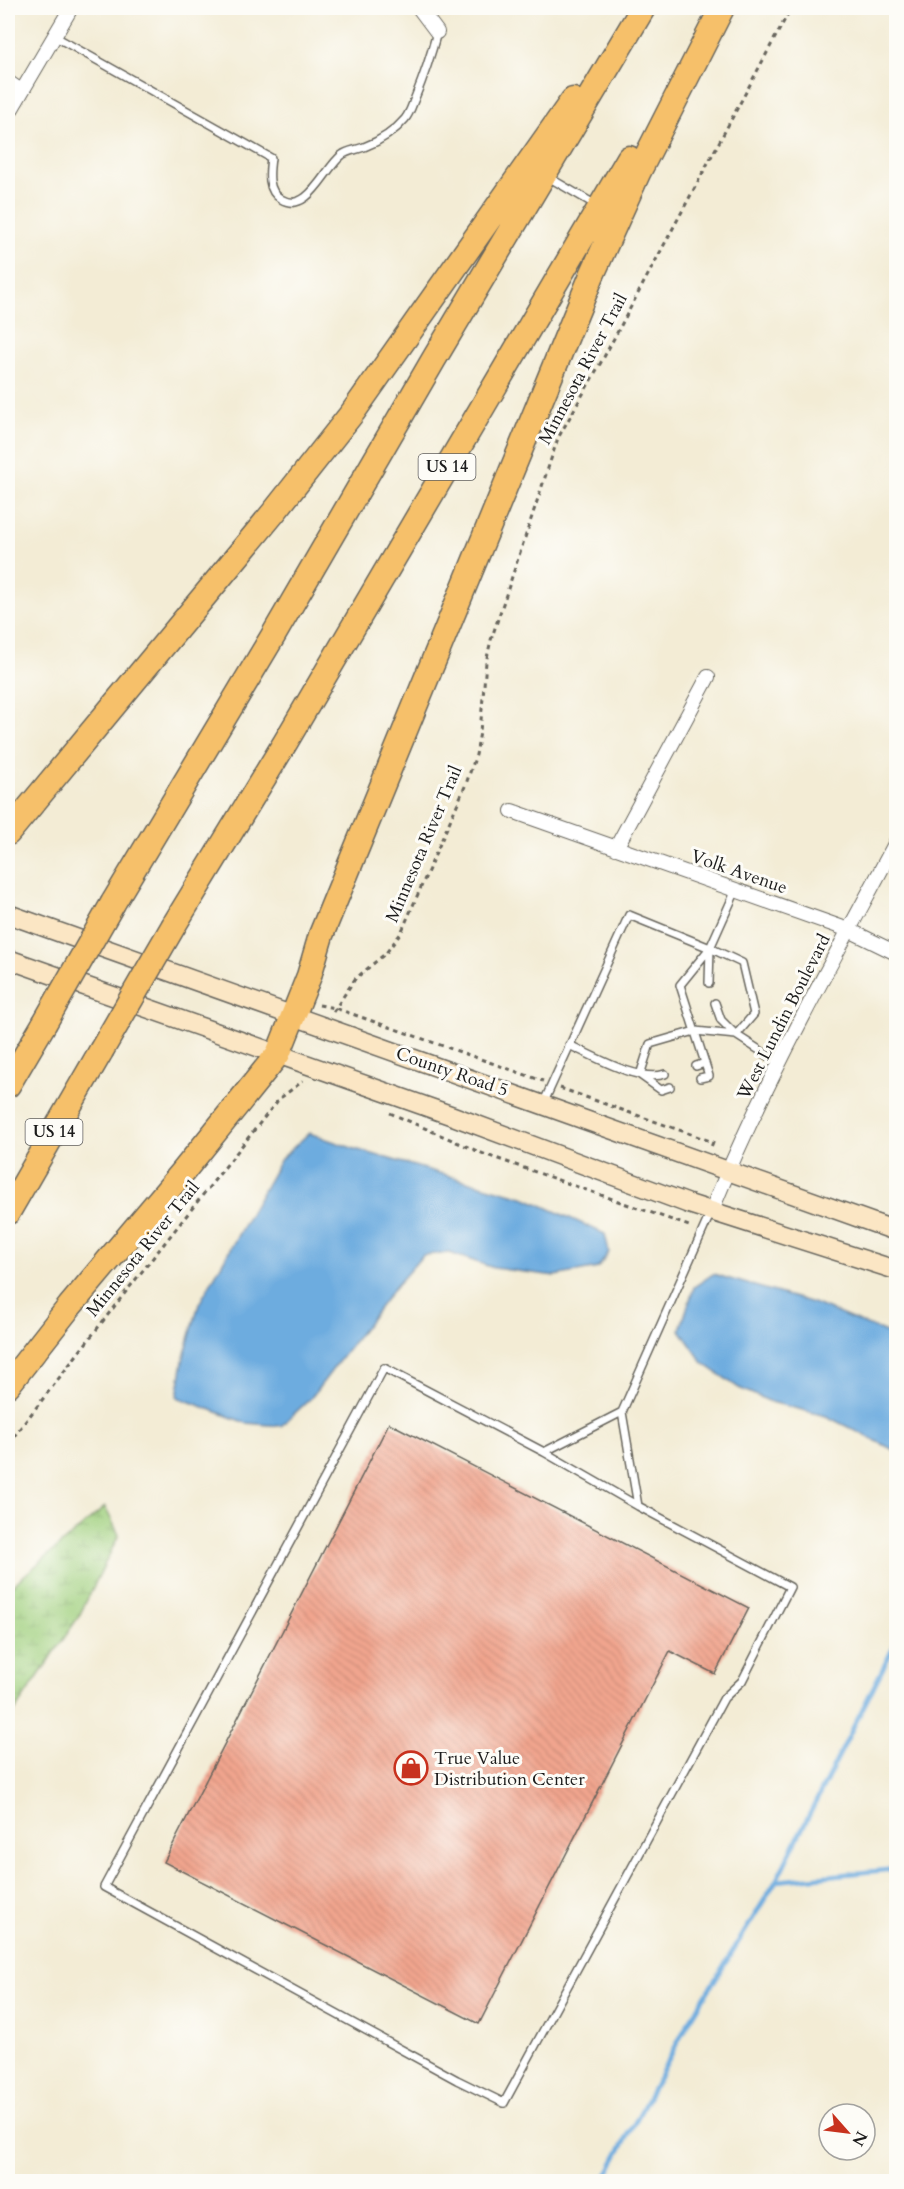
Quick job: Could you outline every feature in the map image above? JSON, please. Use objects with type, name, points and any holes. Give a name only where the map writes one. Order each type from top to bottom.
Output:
[{"type":"highway","name":"US 14","points":[[8,1212],[174,925],[285,743],[717,8]]},
{"type":"highway","points":[[8,1385],[70,1306],[273,1061],[309,976],[321,935],[603,247],[722,8]]},
{"type":"highway","points":[[8,1085],[113,903],[641,11]]},
{"type":"highway","points":[[8,833],[353,412],[563,112],[641,11]]},
{"type":"street","points":[[8,115],[70,8]]},
{"type":"street","points":[[419,8],[437,32]]},
{"type":"street","points":[[8,82],[21,91]]},
{"type":"street","points":[[616,848],[708,677]]},
{"type":"street","name":"Volk Avenue","points":[[512,811],[849,930],[897,953]]},
{"type":"street","name":"West Lundin Boulevard","points":[[711,1212],[778,1062],[897,842]]},
{"type":"street","name":"County Road 5","points":[[8,914],[897,1231]]},
{"type":"street","points":[[8,959],[306,1073],[453,1116],[711,1212],[897,1270]]},
{"type":"lane","points":[[54,36],[271,158],[269,179],[275,196],[288,203],[302,201],[314,190],[330,166],[344,153],[363,148],[391,134],[407,117],[429,63],[437,32]]},
{"type":"lane","points":[[544,175],[600,208]]},
{"type":"lane","points":[[700,1078],[709,1076],[680,985],[710,948],[736,890]]},
{"type":"lane","points":[[543,1104],[630,915],[742,963],[754,1014],[736,1035]]},
{"type":"lane","points":[[709,983],[710,948]]},
{"type":"lane","points":[[715,1003],[721,1020],[736,1035],[778,1062]]},
{"type":"lane","points":[[640,1075],[650,1044],[695,1031],[736,1035]]},
{"type":"lane","points":[[569,1045],[640,1075],[661,1090],[670,1087]]},
{"type":"lane","points":[[696,1066],[705,1063]]},
{"type":"lane","points":[[640,1075],[657,1077],[665,1074]]},
{"type":"lane","points":[[639,1506],[622,1412],[711,1212]]},
{"type":"lane","points":[[384,1368],[544,1452],[790,1587],[742,1681],[724,1698],[504,2103],[437,2069],[104,1887],[384,1368]]},
{"type":"lane","points":[[544,1452],[622,1412]]},
{"type":"path","name":"Minnesota River Trail","points":[[324,1027],[355,979],[386,953],[401,933],[466,784],[476,755],[486,662],[491,640],[558,438],[604,357],[791,8]]},
{"type":"path","points":[[273,1061],[306,1073],[313,1085]]},
{"type":"path","name":"Minnesota River Trail","points":[[8,1444],[279,1100],[306,1073]]},
{"type":"path","points":[[386,1112],[484,1154],[703,1231]]},
{"type":"green space","points":[[105,1507],[119,1535],[79,1616],[8,1721],[8,1589]]},
{"type":"water","points":[[309,1133],[355,1149],[526,1198],[605,1234],[609,1252],[598,1268],[555,1276],[494,1268],[450,1253],[423,1255],[395,1287],[311,1398],[281,1426],[246,1423],[177,1397],[183,1361],[199,1304],[281,1159]]},
{"type":"water","points":[[713,1274],[813,1303],[896,1337],[896,1451],[826,1416],[771,1402],[739,1388],[703,1363],[680,1330],[694,1287]]},
{"type":"building","name":"True Value Distribution Center","points":[[389,1423],[749,1608],[715,1674],[670,1651],[479,2024],[164,1862]]},
{"type":"waterway","points":[[603,2182],[687,2025],[776,1881],[896,1642]]},
{"type":"waterway","points":[[776,1881],[896,1869]]},
{"type":"place","name":"True Value Distribution Center","points":[[411,1768]]}]
